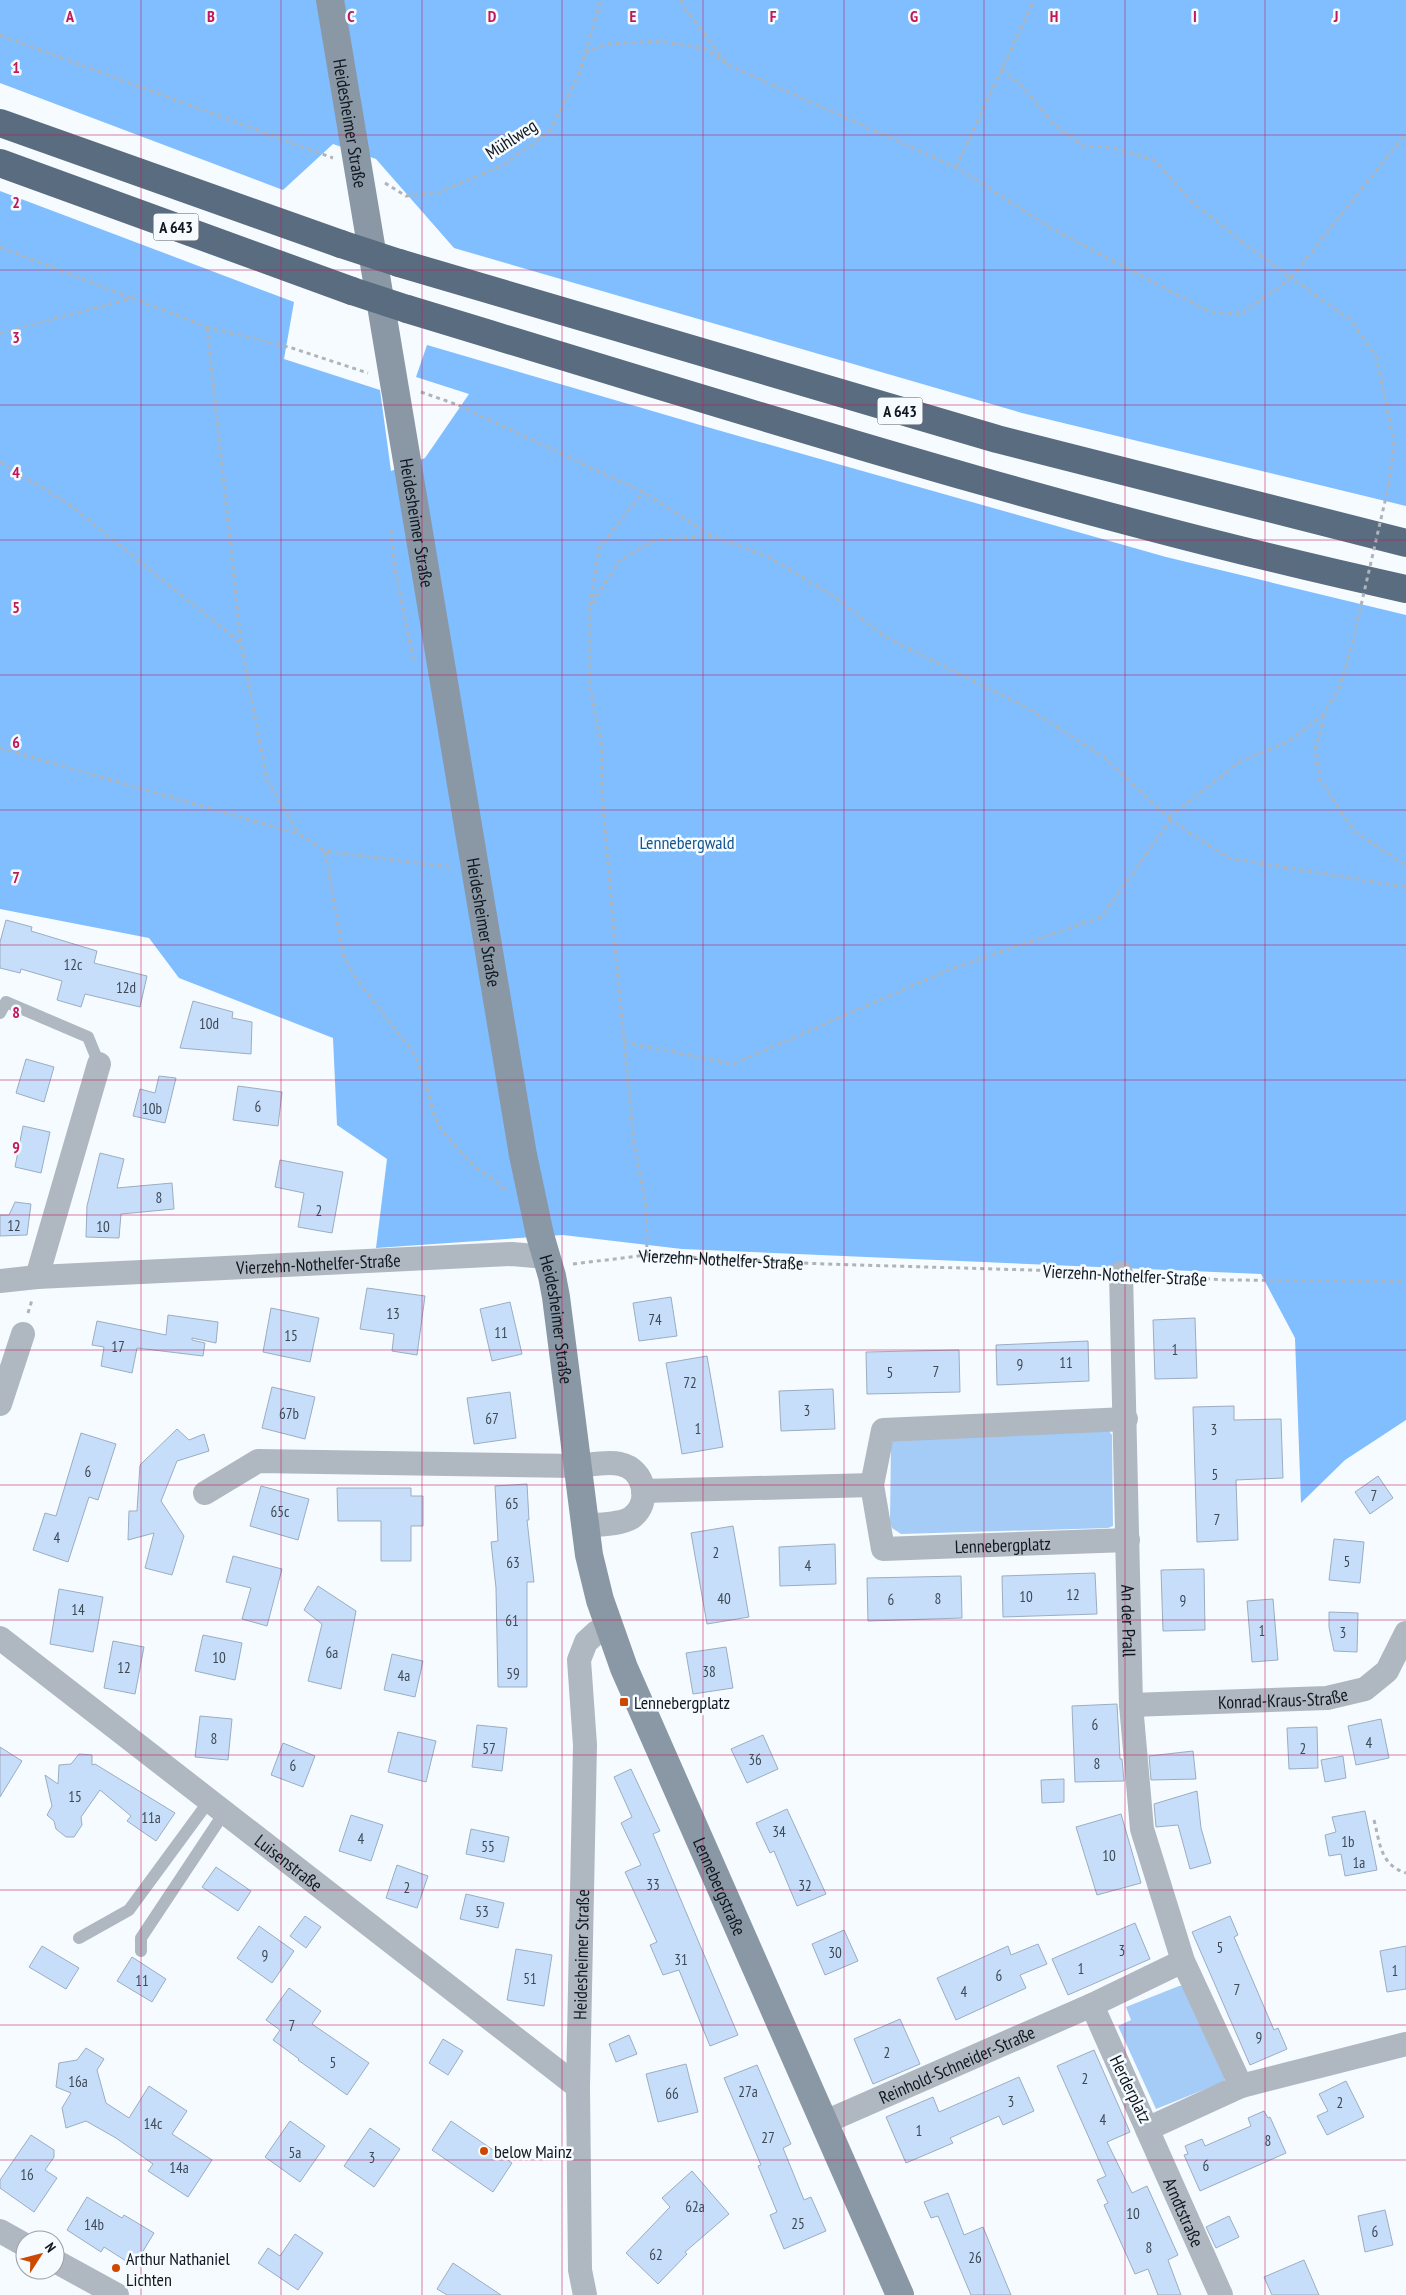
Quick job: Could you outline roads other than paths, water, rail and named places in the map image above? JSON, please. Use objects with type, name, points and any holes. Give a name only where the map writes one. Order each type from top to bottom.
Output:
[{"type":"highway","name":"A 643","points":[[0,123],[399,263],[997,440],[1406,543]]},
{"type":"highway","name":"A 643","points":[[0,163],[352,291],[408,309],[986,484],[1326,571],[1406,589]]},
{"type":"main road","name":"Heidesheimer Straße","points":[[330,0],[395,384],[474,873],[528,1182],[552,1276],[562,1331],[577,1466]]},
{"type":"main road","name":"Lennebergstraße","points":[[577,1466],[590,1555],[608,1627],[624,1668],[900,2295]]},
{"type":"street","points":[[38,1277],[99,1064]]},
{"type":"street","name":"Vierzehn-Nothelfer-Straße","points":[[0,1281],[38,1277],[512,1254],[546,1257]]},
{"type":"street","name":"An der Prall","points":[[1121,1273],[1126,1419],[1131,1705],[1142,1829],[1183,1961]]},
{"type":"street","points":[[0,1404],[23,1334]]},
{"type":"street","name":"Lennebergplatz","points":[[1126,1419],[884,1430],[872,1484],[883,1549],[1128,1540]]},
{"type":"street","points":[[205,1494],[258,1461],[577,1466],[609,1463],[626,1465],[639,1477],[644,1491],[642,1503],[631,1517],[623,1521],[585,1526]]},
{"type":"street","points":[[644,1491],[872,1484]]},
{"type":"street","name":"Heidesheimer Straße","points":[[584,2295],[580,2270],[578,2087],[585,1745],[579,1660],[586,1642],[597,1632],[608,1627]]},
{"type":"street","name":"Konrad-Kraus-Straße","points":[[1131,1705],[1327,1698],[1365,1689],[1387,1671],[1406,1633]]},
{"type":"street","name":"Luisenstraße","points":[[0,1638],[578,2087]]},
{"type":"street","points":[[1092,2005],[1183,1961],[1241,2086]]},
{"type":"street","name":"Reinhold-Schneider-Straße","points":[[823,2123],[1092,2005]]},
{"type":"street","name":"Herderplatz","points":[[1092,2005],[1147,2130],[1241,2086],[1406,2044]]},
{"type":"street","name":"Arndtstraße","points":[[1147,2130],[1221,2295]]},
{"type":"street","points":[[0,2231],[15,2239]]},
{"type":"street","points":[[65,2266],[117,2295]]},
{"type":"lane","points":[[0,1013],[6,1002],[88,1037],[99,1064]]},
{"type":"lane","points":[[79,1938],[129,1910],[216,1807]]},
{"type":"lane","points":[[141,1952],[141,1938],[216,1807]]},
{"type":"place","name":"Lennebergplatz","points":[[624,1702]]},
{"type":"place","name":"below Mainz","points":[[484,2151]]},
{"type":"place","name":"Arthur Nathaniel Lichten","points":[[116,2268]]},
{"type":"park label","name":"Lennebergwald","points":[[687,842]]}]
